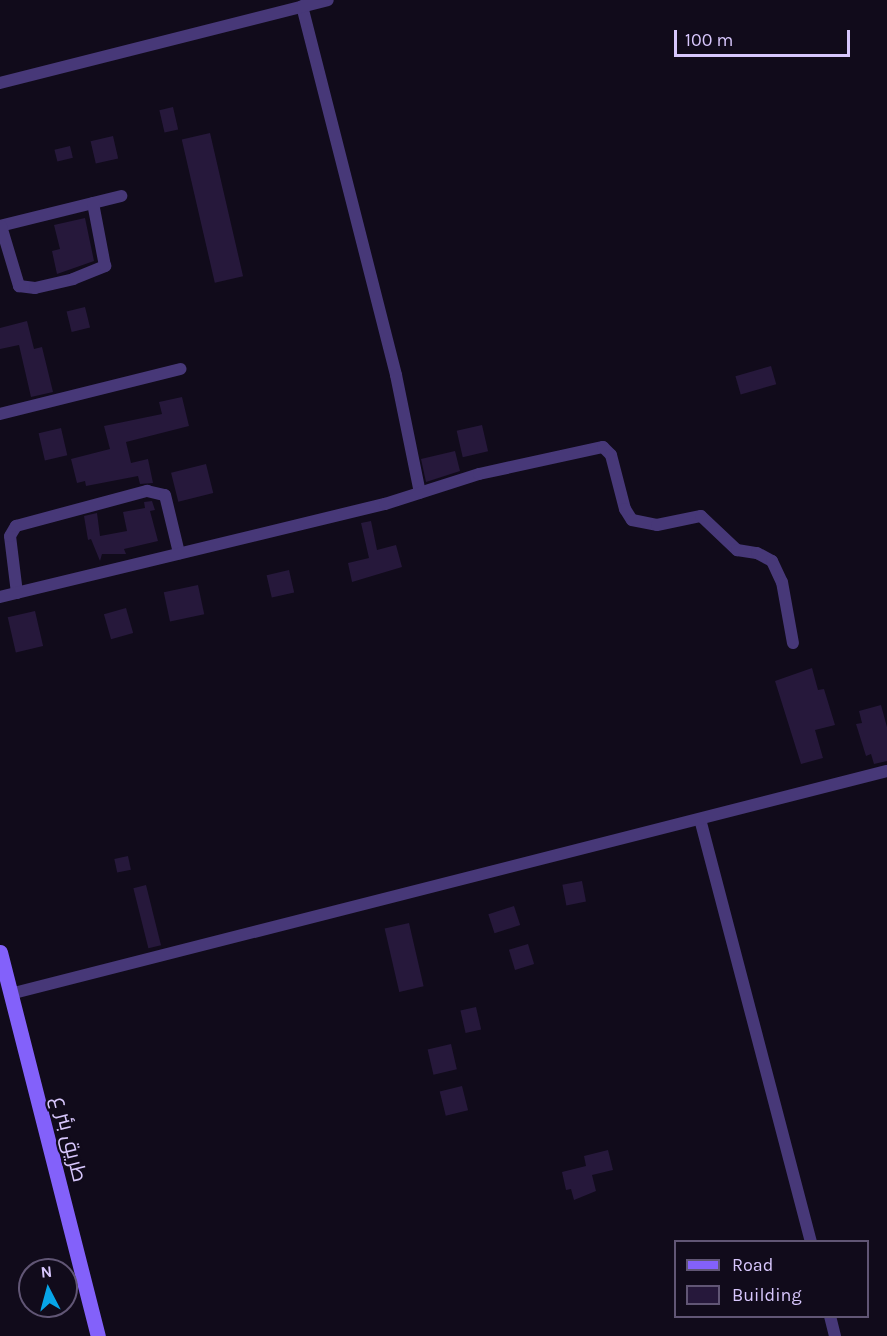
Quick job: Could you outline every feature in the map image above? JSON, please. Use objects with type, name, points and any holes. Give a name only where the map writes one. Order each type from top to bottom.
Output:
[{"type":"street","points":[[0,83],[327,0]]},
{"type":"street","points":[[302,6],[396,375],[420,493]]},
{"type":"street","points":[[93,203],[105,266],[98,272],[35,288],[19,286],[1,226],[93,203],[121,196]]},
{"type":"street","points":[[0,414],[180,369]]},
{"type":"street","points":[[0,597],[420,493],[479,474],[603,447],[611,455],[625,509],[632,520],[657,525],[700,516],[737,550],[757,553],[772,561],[782,582],[793,643]]},
{"type":"street","points":[[17,593],[10,536],[16,526],[147,491],[165,495],[179,553]]},
{"type":"street","points":[[10,994],[887,771]]},
{"type":"street","points":[[700,819],[810,1240]]},
{"type":"street","name":"طريق بئر ع","points":[[0,952],[98,1336]]},
{"type":"street","points":[[830,1318],[835,1336]]},
{"type":"building","points":[[173,107],[178,129],[165,133],[159,110]]},
{"type":"building","points":[[210,133],[243,276],[215,283],[182,140]]},
{"type":"building","points":[[113,136],[118,158],[96,164],[91,141]]},
{"type":"building","points":[[70,146],[73,158],[57,162],[54,150]]},
{"type":"building","points":[[85,218],[94,261],[57,274],[52,251],[60,249],[54,225]]},
{"type":"building","points":[[85,307],[90,327],[72,332],[67,312]]},
{"type":"building","points":[[27,321],[34,349],[42,347],[53,392],[31,397],[19,345],[0,349],[0,328]]},
{"type":"building","points":[[771,366],[776,384],[741,394],[735,376]]},
{"type":"building","points":[[182,397],[189,426],[126,442],[131,463],[148,459],[153,483],[140,484],[138,476],[86,486],[85,481],[77,483],[71,459],[110,449],[104,426],[162,414],[159,402]]},
{"type":"building","points":[[482,425],[488,451],[463,457],[457,431]]},
{"type":"building","points":[[61,428],[67,455],[45,460],[39,433]]},
{"type":"building","points":[[455,451],[460,471],[426,482],[421,459]]},
{"type":"building","points":[[206,464],[213,493],[178,502],[171,473]]},
{"type":"building","points":[[152,501],[155,510],[150,511],[158,541],[124,549],[126,554],[102,554],[100,561],[91,539],[88,540],[84,516],[97,513],[100,536],[127,531],[123,512],[145,508],[144,502]]},
{"type":"building","points":[[371,521],[377,550],[396,545],[402,567],[352,582],[348,563],[369,558],[361,523]]},
{"type":"building","points":[[289,570],[294,592],[272,598],[267,575]]},
{"type":"building","points":[[198,585],[204,614],[170,622],[164,592]]},
{"type":"building","points":[[126,608],[133,633],[111,639],[104,614]]},
{"type":"building","points":[[35,611],[43,646],[16,652],[8,617]]},
{"type":"building","points":[[812,668],[818,690],[824,689],[835,725],[815,730],[823,758],[801,764],[775,681]]},
{"type":"building","points":[[881,705],[887,727],[887,761],[874,764],[871,754],[866,756],[856,724],[862,723],[859,711]]},
{"type":"building","points":[[128,856],[131,870],[117,873],[114,859]]},
{"type":"building","points":[[582,881],[586,902],[566,905],[562,885]]},
{"type":"building","points":[[146,885],[161,945],[148,948],[133,888]]},
{"type":"building","points":[[514,906],[520,925],[495,933],[488,914]]},
{"type":"building","points":[[409,923],[424,986],[399,992],[385,929]]},
{"type":"building","points":[[528,944],[534,964],[515,970],[509,950]]},
{"type":"building","points":[[476,1007],[481,1029],[466,1033],[460,1011]]},
{"type":"building","points":[[451,1044],[457,1069],[433,1075],[428,1049]]},
{"type":"building","points":[[462,1086],[468,1110],[446,1116],[440,1092]]},
{"type":"building","points":[[608,1150],[613,1170],[592,1175],[596,1191],[574,1200],[571,1189],[566,1190],[562,1172],[586,1166],[584,1156]]}]
